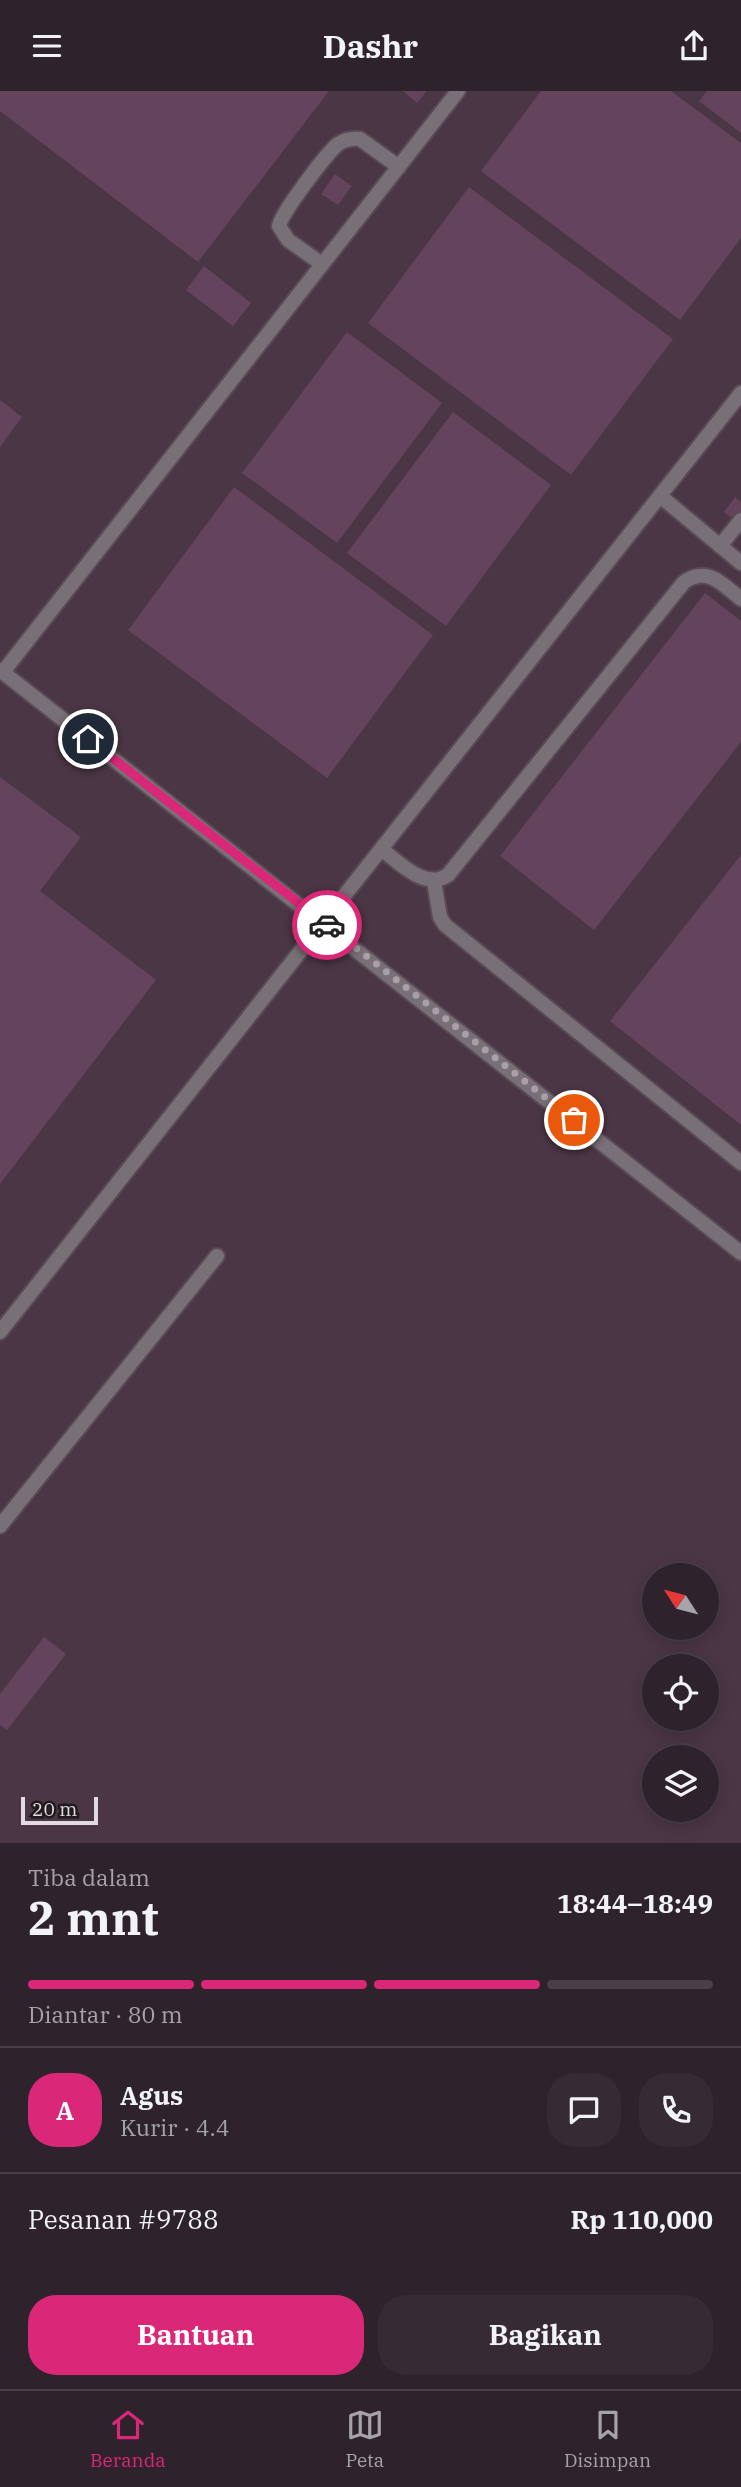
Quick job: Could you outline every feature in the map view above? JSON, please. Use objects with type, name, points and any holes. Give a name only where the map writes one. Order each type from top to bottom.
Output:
[{"type":"street","points":[[458,91],[1,671],[741,1253]]},
{"type":"street","points":[[322,264],[283,234],[279,226],[284,212],[339,143],[353,138],[360,139],[399,167]]},
{"type":"street","points":[[0,1332],[741,393]]},
{"type":"street","points":[[660,496],[741,563]]},
{"type":"street","points":[[720,547],[741,520]]},
{"type":"street","points":[[381,849],[420,877],[434,881],[448,875],[684,582],[693,576],[702,575],[715,579],[741,599]]},
{"type":"street","points":[[434,881],[440,917],[445,925],[741,1163]]},
{"type":"street","points":[[0,1525],[217,1256]]},
{"type":"shaded area","points":[[0,91],[741,91],[741,1843],[0,1843]]},
{"type":"building","points":[[0,91],[329,91],[198,262],[0,111]]},
{"type":"building","points":[[403,91],[427,91],[417,103]]},
{"type":"building","points":[[541,91],[671,91],[741,143],[741,238],[680,320],[481,171]]},
{"type":"building","points":[[707,91],[741,91],[741,133],[699,101]]},
{"type":"building","points":[[335,174],[352,186],[338,205],[321,194]]},
{"type":"building","points":[[469,187],[673,339],[571,475],[368,323]]},
{"type":"building","points":[[204,266],[251,303],[233,326],[186,290]]},
{"type":"building","points":[[347,332],[442,403],[337,543],[242,473]]},
{"type":"building","points":[[0,400],[22,417],[0,447]]},
{"type":"building","points":[[453,412],[551,485],[446,626],[347,553]]},
{"type":"building","points":[[234,487],[433,635],[327,778],[128,630]]},
{"type":"building","points":[[735,497],[741,502],[741,519],[738,523],[724,512]]},
{"type":"building","points":[[705,593],[741,621],[741,742],[594,930],[500,856]]},
{"type":"building","points":[[0,777],[81,837],[40,891],[156,980],[0,1184]]},
{"type":"building","points":[[741,855],[741,1125],[610,1021]]},
{"type":"building","points":[[44,1637],[66,1654],[7,1730],[0,1725],[0,1694]]},
{"type":"way so far","points":[[327,925],[574,1120]]},
{"type":"route","points":[[88,739],[327,925]]}]
